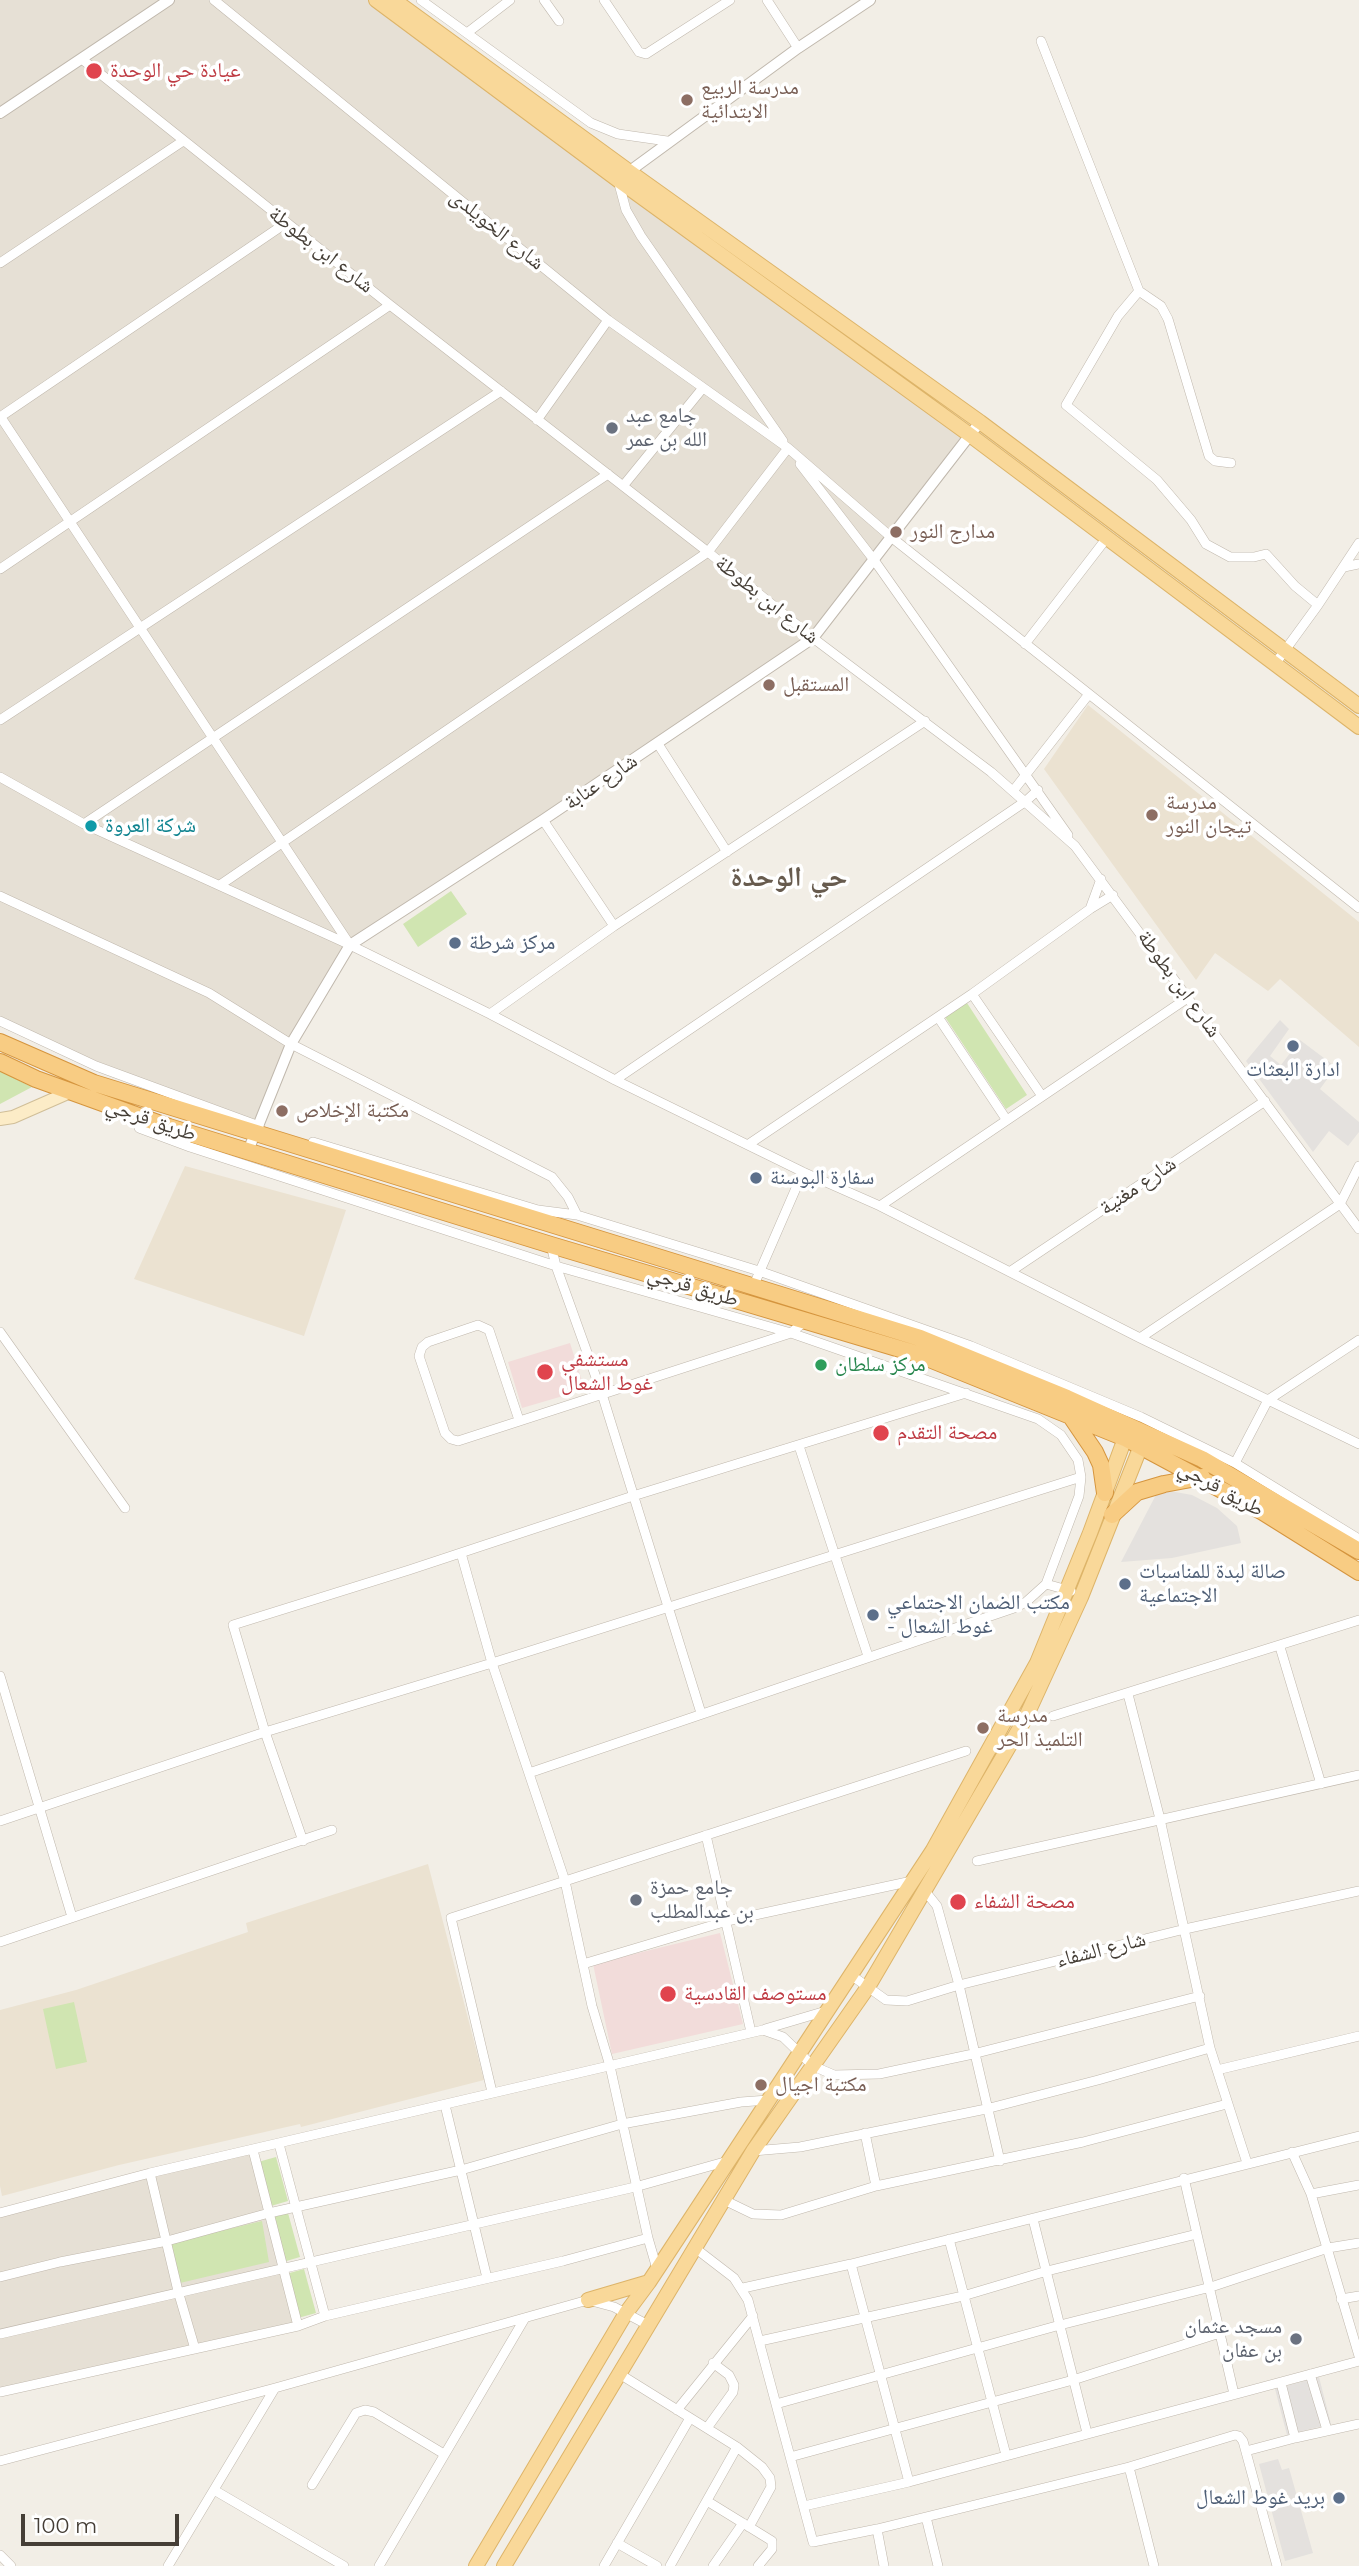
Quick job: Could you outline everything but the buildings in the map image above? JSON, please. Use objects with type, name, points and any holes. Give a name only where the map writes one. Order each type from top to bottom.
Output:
[{"type":"highway","name":"طريق قرجي","points":[[0,1042],[94,1083],[256,1130],[753,1287],[1068,1398],[1127,1432],[1259,1490],[1359,1551]]},
{"type":"highway","name":"طريق قرجي","points":[[0,1062],[36,1079],[169,1127],[805,1321],[919,1346],[1070,1416],[1127,1432]]},
{"type":"highway","points":[[1070,1416],[1101,1465],[1105,1493]]},
{"type":"highway","name":"طريق قرجي","points":[[1143,1439],[1359,1572]]},
{"type":"highway","points":[[1112,1516],[1138,1492],[1202,1477]]},
{"type":"main road","points":[[376,0],[980,422],[1359,706]]},
{"type":"main road","points":[[394,0],[1359,727]]},
{"type":"main road","points":[[0,1119],[13,1117],[70,1092]]},
{"type":"main road","points":[[476,2566],[626,2313],[933,1850],[1037,1663],[1068,1590],[1127,1432]]},
{"type":"main road","points":[[504,2566],[753,2151],[868,1987],[1025,1719],[1082,1597],[1143,1439]]},
{"type":"main road","points":[[588,2300],[649,2282]]},
{"type":"street","points":[[0,113],[169,0]]},
{"type":"street","name":"شارع الخويلدى","points":[[214,0],[608,320],[788,448]]},
{"type":"street","points":[[421,0],[591,123],[618,134],[667,141]]},
{"type":"street","points":[[467,33],[510,0]]},
{"type":"street","points":[[544,0],[559,21]]},
{"type":"street","points":[[604,0],[639,52],[646,54],[730,0]]},
{"type":"street","points":[[767,0],[798,48]]},
{"type":"street","points":[[870,0],[798,48],[623,175],[626,211],[788,448],[874,560],[1075,846]]},
{"type":"street","points":[[1041,41],[1139,292],[1161,306],[1168,318],[1209,456],[1215,461],[1231,463]]},
{"type":"street","name":"شارع ابن بطوطة","points":[[83,60],[390,305],[708,552],[813,638],[925,721],[1026,801],[1075,846],[1101,878],[1359,1229]]},
{"type":"street","points":[[0,263],[183,141]]},
{"type":"street","points":[[286,223],[0,417],[350,945]]},
{"type":"street","points":[[1139,292],[1118,316],[1066,405],[1157,480],[1191,520],[1206,544],[1230,557],[1266,554],[1295,586],[1318,605]]},
{"type":"street","points":[[0,569],[390,305]]},
{"type":"street","points":[[537,420],[608,320]]},
{"type":"street","points":[[623,486],[702,389]]},
{"type":"street","points":[[0,720],[501,391]]},
{"type":"street","name":"شارع عنابة","points":[[248,1151],[291,1044],[350,945],[658,744],[813,638],[980,422]]},
{"type":"street","points":[[788,448],[891,537],[1359,908]]},
{"type":"street","points":[[220,885],[708,552],[788,448]]},
{"type":"street","points":[[83,824],[608,474]]},
{"type":"street","points":[[1026,644],[1106,539]]},
{"type":"street","points":[[1275,664],[1359,542]]},
{"type":"street","points":[[1343,567],[1359,564]]},
{"type":"street","points":[[1013,791],[1088,694]]},
{"type":"street","points":[[490,1014],[614,926],[925,721]]},
{"type":"street","points":[[658,744],[727,852]]},
{"type":"street","points":[[0,777],[83,824],[350,945],[615,1080],[803,1172],[880,1206],[1140,1338],[1359,1444]]},
{"type":"street","points":[[615,1080],[1026,801],[1038,790]]},
{"type":"street","points":[[543,820],[614,926]]},
{"type":"street","points":[[1090,909],[1101,878]]},
{"type":"street","points":[[749,1144],[1114,895]]},
{"type":"street","points":[[0,896],[209,993],[291,1044],[552,1177],[578,1215]]},
{"type":"street","points":[[972,994],[1042,1096]]},
{"type":"street","points":[[880,1206],[1189,997]]},
{"type":"street","points":[[938,1017],[1006,1119]]},
{"type":"street","points":[[0,1021],[96,1066],[256,1130],[538,1210],[578,1215],[759,1271],[971,1346],[1141,1417],[1235,1463],[1359,1539]]},
{"type":"street","name":"شارع مغنية","points":[[1011,1271],[1265,1101]]},
{"type":"street","points":[[139,1128],[556,1266],[791,1333],[967,1393],[1038,1419],[1061,1435],[1078,1460],[1081,1477],[1079,1496],[1046,1584],[1026,1602],[529,1773]]},
{"type":"street","points":[[1140,1338],[1340,1204],[1359,1166]]},
{"type":"street","points":[[753,1287],[803,1172]]},
{"type":"street","points":[[551,1245],[602,1394],[701,1713]]},
{"type":"street","points":[[519,1420],[489,1330],[478,1325],[428,1342],[422,1347],[419,1356],[445,1433],[458,1441],[791,1333],[805,1321]]},
{"type":"street","points":[[0,1332],[125,1508]]},
{"type":"street","points":[[1235,1463],[1268,1400],[1359,1340]]},
{"type":"street","points":[[303,1841],[265,1732],[233,1625],[633,1496],[967,1393]]},
{"type":"street","points":[[799,1446],[868,1656]]},
{"type":"street","points":[[0,1821],[265,1732],[1081,1477]]},
{"type":"street","points":[[461,1553],[492,1663],[565,1881],[592,2006],[610,2066],[635,2187],[657,2269]]},
{"type":"street","points":[[1046,1584],[1082,1597]]},
{"type":"street","points":[[1053,1716],[1128,1695],[1359,1620]]},
{"type":"street","points":[[1280,1647],[1321,1784]]},
{"type":"street","points":[[0,1676],[72,1917]]},
{"type":"street","points":[[1128,1695],[1160,1819],[1210,2048],[1247,2163]]},
{"type":"street","points":[[492,2092],[451,1918],[966,1751]]},
{"type":"street","points":[[977,1861],[1359,1775]]},
{"type":"street","points":[[0,1942],[332,1830]]},
{"type":"street","points":[[706,1835],[751,2032]]},
{"type":"street","points":[[583,1964],[727,1922],[912,1881]]},
{"type":"street","points":[[925,1891],[937,1906],[959,1985],[1000,2161]]},
{"type":"street","name":"شارع الشفاء","points":[[851,1975],[886,2000],[907,2001],[959,1985],[1185,1930],[1359,1891]]},
{"type":"street","points":[[763,2029],[783,2037],[813,2066],[834,2075],[879,2074],[1200,1996]]},
{"type":"street","points":[[0,2213],[150,2173],[610,2066],[828,2011]]},
{"type":"street","points":[[1217,2070],[1359,2036]]},
{"type":"street","points":[[753,2151],[800,2147],[986,2109],[1098,2081],[1210,2048]]},
{"type":"street","points":[[0,2277],[167,2241],[269,2213],[461,2170],[622,2124],[741,2102],[768,2100]]},
{"type":"street","points":[[724,2200],[753,2214],[781,2215],[876,2186],[1000,2161],[1154,2125],[1227,2104]]},
{"type":"street","points":[[444,2105],[487,2278]]},
{"type":"street","points":[[865,2133],[876,2186]]},
{"type":"street","points":[[743,2288],[851,2264],[1359,2136]]},
{"type":"street","points":[[279,2144],[325,2316]]},
{"type":"street","points":[[253,2150],[298,2326]]},
{"type":"street","points":[[804,2506],[909,2482],[1281,2383],[1359,2359],[1311,2194],[1292,2152]]},
{"type":"street","points":[[0,2334],[635,2187],[728,2161]]},
{"type":"street","points":[[150,2173],[178,2291],[195,2349]]},
{"type":"street","points":[[1184,2178],[1234,2394]]},
{"type":"street","points":[[1311,2194],[1359,2185]]},
{"type":"street","points":[[1033,2218],[1087,2433]]},
{"type":"street","points":[[760,2341],[963,2296],[1047,2271],[1197,2234]]},
{"type":"street","points":[[0,2392],[298,2326],[325,2316],[563,2261],[648,2238]]},
{"type":"street","points":[[949,2239],[1006,2455]]},
{"type":"street","points":[[776,2404],[1060,2325],[1211,2287],[1328,2248],[1359,2243]]},
{"type":"street","points":[[695,2248],[743,2288],[760,2341],[813,2542],[877,2529],[1129,2467],[1235,2435],[1242,2439],[1246,2451],[1277,2566]]},
{"type":"street","points":[[851,2264],[909,2482]]},
{"type":"street","points":[[1341,2299],[1359,2296]]},
{"type":"street","points":[[0,2461],[275,2388],[588,2300],[614,2307],[648,2325]]},
{"type":"street","points":[[677,2410],[753,2316]]},
{"type":"street","points":[[379,2566],[524,2318]]},
{"type":"street","points":[[790,2457],[1073,2380],[1220,2333]]},
{"type":"street","points":[[707,2428],[733,2392],[734,2385],[729,2375],[713,2363]]},
{"type":"street","points":[[618,2373],[737,2447],[762,2467],[771,2483],[770,2490],[746,2525],[713,2566]]},
{"type":"street","points":[[1310,2375],[1327,2430]]},
{"type":"street","points":[[1281,2383],[1295,2438]]},
{"type":"street","points":[[168,2566],[275,2388]]},
{"type":"street","points":[[312,2485],[356,2413],[365,2410],[374,2412],[444,2454]]},
{"type":"street","points":[[604,2566],[690,2418]]},
{"type":"street","points":[[1246,2451],[1359,2424]]},
{"type":"street","points":[[670,2566],[737,2447]]},
{"type":"street","points":[[1129,2467],[1153,2566]]},
{"type":"street","points":[[214,2490],[344,2566]]},
{"type":"street","points":[[707,2501],[770,2539],[772,2549],[758,2566]]},
{"type":"street","points":[[926,2517],[938,2566]]},
{"type":"street","points":[[877,2529],[884,2566]]},
{"type":"street","points":[[617,2543],[657,2566]]},
{"type":"street","points":[[0,2555],[11,2566]]},
{"type":"shaded area","points":[[0,0],[371,0],[969,436],[813,638],[350,945],[291,1045],[258,1126],[0,1020]]},
{"type":"shaded area","name":"مدرسة تيجان النور","points":[[1088,705],[1359,922],[1359,1047],[1280,979],[1268,991],[1215,953],[1196,980],[1044,769]]},
{"type":"shaded area","points":[[1280,1020],[1289,1029],[1270,1056],[1281,1065],[1300,1040],[1336,1067],[1320,1089],[1359,1122],[1359,1132],[1348,1146],[1329,1131],[1313,1152],[1246,1061]]},
{"type":"shaded area","points":[[185,1166],[346,1210],[304,1336],[134,1279]]},
{"type":"shaded area","name":"مستشفي غوط الشعال","points":[[570,1343],[582,1381],[580,1391],[522,1408],[508,1362]]},
{"type":"shaded area","points":[[1159,1489],[1192,1495],[1217,1508],[1237,1526],[1241,1543],[1172,1558],[1121,1562]]},
{"type":"shaded area","points":[[428,1864],[484,2080],[301,2127],[300,2124],[119,2165],[2,2196],[0,2010],[76,1990],[248,1932],[246,1923]]},
{"type":"shaded area","name":"مستوصف القادسية","points":[[720,1933],[743,2024],[612,2054],[593,1964]]},
{"type":"shaded area","points":[[252,2152],[298,2326],[0,2393],[0,2215]]},
{"type":"shaded area","points":[[1319,2377],[1331,2424],[1287,2435],[1275,2389]]},
{"type":"shaded area","points":[[1278,2459],[1282,2470],[1289,2468],[1313,2553],[1285,2561],[1259,2464]]},
{"type":"green space","points":[[451,891],[467,914],[418,947],[403,924]]},
{"type":"green space","points":[[967,1003],[1027,1095],[1006,1109],[945,1017]]},
{"type":"green space","points":[[0,1071],[32,1087],[0,1104]]},
{"type":"green space","points":[[74,2002],[87,2062],[56,2069],[43,2009]]},
{"type":"green space","points":[[276,2157],[288,2201],[271,2206],[258,2162]]},
{"type":"green space","points":[[288,2213],[300,2257],[283,2262],[270,2218]]},
{"type":"green space","points":[[262,2221],[269,2262],[180,2283],[170,2243]]},
{"type":"green space","points":[[304,2269],[316,2313],[298,2318],[286,2274]]},
{"type":"place","name":"عيادة حي الوحدة","points":[[94,71]]},
{"type":"place","name":"مدرسة الربيع الابتدائية","points":[[687,100]]},
{"type":"place","name":"جامع عبد الله بن عمر","points":[[612,428]]},
{"type":"place","name":"مدارج النور","points":[[896,532]]},
{"type":"place","name":"المستقبل","points":[[769,685]]},
{"type":"place","name":"مدرسة تيجان النور","points":[[1152,815]]},
{"type":"place","name":"شركة العروة","points":[[91,826]]},
{"type":"place","name":"مركز شرطة","points":[[455,943]]},
{"type":"place","name":"ادارة البعثات","points":[[1293,1046]]},
{"type":"place","name":"مكتبة الإخلاص","points":[[282,1111]]},
{"type":"place","name":"سفارة البوسنة","points":[[756,1178]]},
{"type":"place","name":"مركز سلطان","points":[[821,1365]]},
{"type":"place","name":"مستشفي غوط الشعال","points":[[545,1372]]},
{"type":"place","name":"مصحة التقدم","points":[[881,1433]]},
{"type":"place","name":"صالة لبدة للمناسبات الاجتماعية","points":[[1125,1584]]},
{"type":"place","name":"مكتب الضمان الاجتماعي - غوط الشعال","points":[[873,1615]]},
{"type":"place","name":"مدرسة التلميذ الحر","points":[[983,1728]]},
{"type":"place","name":"جامع حمزة بن عبدالمطلب","points":[[636,1900]]},
{"type":"place","name":"مصحة الشفاء","points":[[958,1902]]},
{"type":"place","name":"مستوصف القادسية","points":[[668,1994]]},
{"type":"place","name":"مكتبة اجيال","points":[[761,2085]]},
{"type":"place","name":"مسجد عثمان بن عفان","points":[[1296,2339]]},
{"type":"place","name":"بريد غوط الشعال","points":[[1339,2498]]},
{"type":"district","name":"حي الوحدة","points":[[789,878]]}]
